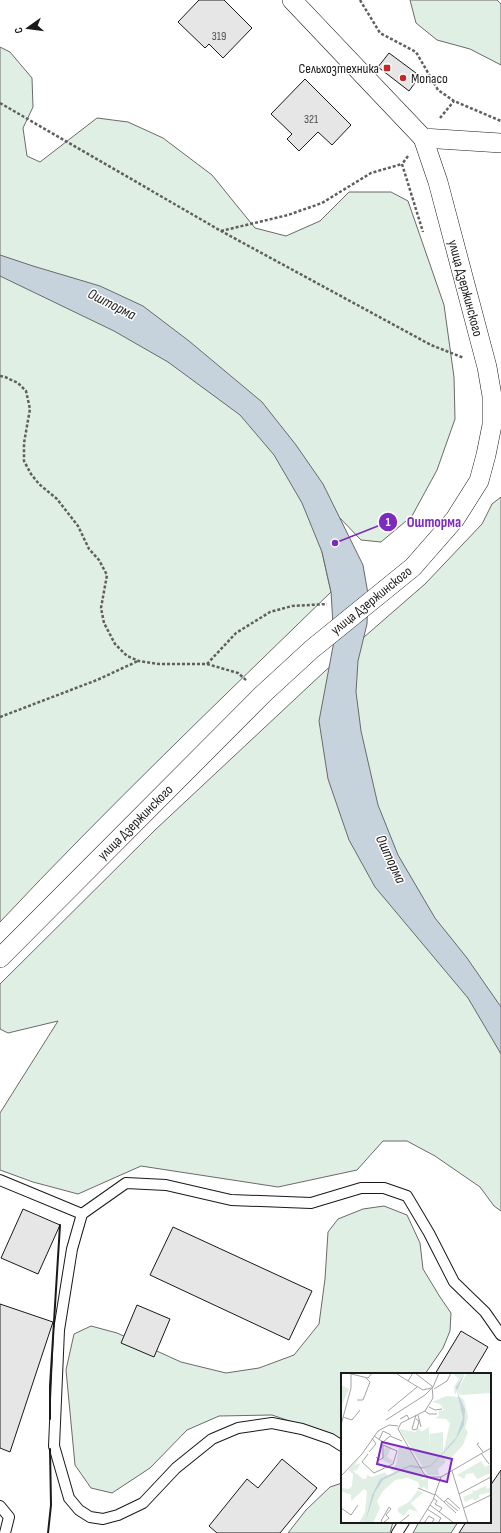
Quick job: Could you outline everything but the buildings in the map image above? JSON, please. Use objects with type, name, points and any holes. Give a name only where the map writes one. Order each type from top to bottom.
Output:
[{"type":"street","points":[[292,0],[423,138],[501,143]]},
{"type":"street","name":"улица Дзержинского","points":[[0,958],[263,694],[312,649],[412,567],[455,519],[479,481],[492,425],[492,396],[487,367],[438,182],[423,138]]},
{"type":"lane","points":[[0,1180],[82,1214]]},
{"type":"lane","points":[[341,1445],[331,1439],[302,1428],[272,1423],[238,1428],[212,1439],[176,1468],[143,1503],[118,1515],[102,1519],[90,1517],[79,1510],[69,1498],[54,1446],[59,1330],[72,1249],[82,1214],[126,1183],[166,1185],[231,1200],[311,1203],[361,1188],[384,1188],[407,1196],[429,1233],[454,1282],[485,1312],[501,1335]]},
{"type":"lane","points":[[0,1506],[9,1517],[5,1533]]},
{"type":"lane","points":[[397,1533],[403,1523]]},
{"type":"path","points":[[360,0],[380,33],[416,52],[438,90],[454,101],[501,121]]},
{"type":"path","points":[[0,103],[221,231],[431,344],[487,367]]},
{"type":"path","points":[[221,231],[288,215],[322,203],[371,173],[402,164]]},
{"type":"path","points":[[0,376],[18,383],[26,391],[30,409],[24,443],[24,461],[31,474],[39,484],[57,499],[78,526],[89,549],[99,560],[106,575],[101,608],[104,623],[115,644],[127,656],[138,661],[159,664],[207,664],[238,673]]},
{"type":"path","points":[[207,664],[236,633],[270,612],[292,606],[327,604]]},
{"type":"path","points":[[0,717],[97,680],[138,661]]},
{"type":"green space","points":[[410,0],[497,0],[501,4],[501,65],[470,49],[437,40],[416,23]]},
{"type":"green space","points":[[0,47],[10,52],[32,78],[33,107],[23,128],[27,156],[40,162],[97,118],[128,122],[163,138],[212,175],[255,228],[286,236],[320,221],[349,192],[391,192],[408,201],[444,305],[454,377],[455,419],[437,470],[412,516],[381,542],[361,540],[339,517],[326,515],[322,552],[331,592],[122,796],[0,922]]},
{"type":"green space","points":[[501,497],[501,1211],[494,1206],[480,1187],[435,1156],[407,1141],[383,1141],[357,1170],[278,1187],[141,1166],[78,1194],[33,1182],[0,1170],[0,1113],[58,1021],[8,1033],[0,1029],[0,984],[155,830],[325,671],[425,584],[482,524],[492,504]]},
{"type":"green space","points":[[384,1206],[407,1215],[420,1243],[423,1269],[451,1313],[450,1331],[443,1348],[426,1373],[341,1373],[341,1439],[272,1415],[219,1416],[187,1430],[150,1468],[112,1493],[91,1488],[75,1465],[66,1370],[74,1334],[91,1326],[117,1333],[181,1362],[226,1373],[259,1368],[294,1355],[319,1324],[325,1279],[328,1232],[338,1219],[363,1209]]},
{"type":"green space","points":[[341,1483],[341,1523],[393,1523],[390,1533],[288,1533],[306,1510],[330,1487]]},
{"type":"green space","points":[[418,1523],[457,1523],[451,1533],[413,1533]]},
{"type":"water","points":[[0,255],[100,286],[143,306],[189,341],[262,402],[296,445],[323,484],[363,565],[368,594],[367,624],[358,661],[356,692],[361,731],[378,805],[398,855],[435,918],[467,958],[501,1007],[501,1054],[468,998],[375,887],[349,840],[328,779],[319,721],[334,641],[331,592],[322,552],[302,503],[274,455],[240,415],[168,362],[114,331],[0,276]]},
{"type":"wall","points":[[50,1419],[50,1386],[60,1225]]},
{"type":"wall","points":[[48,1533],[51,1505],[50,1449]]},
{"type":"place","name":"Сельхозтехника","points":[[387,68]]},
{"type":"place","name":"Monaco","points":[[403,78]]},
{"type":"place","name":"Ошторма","points":[[335,543]]}]
